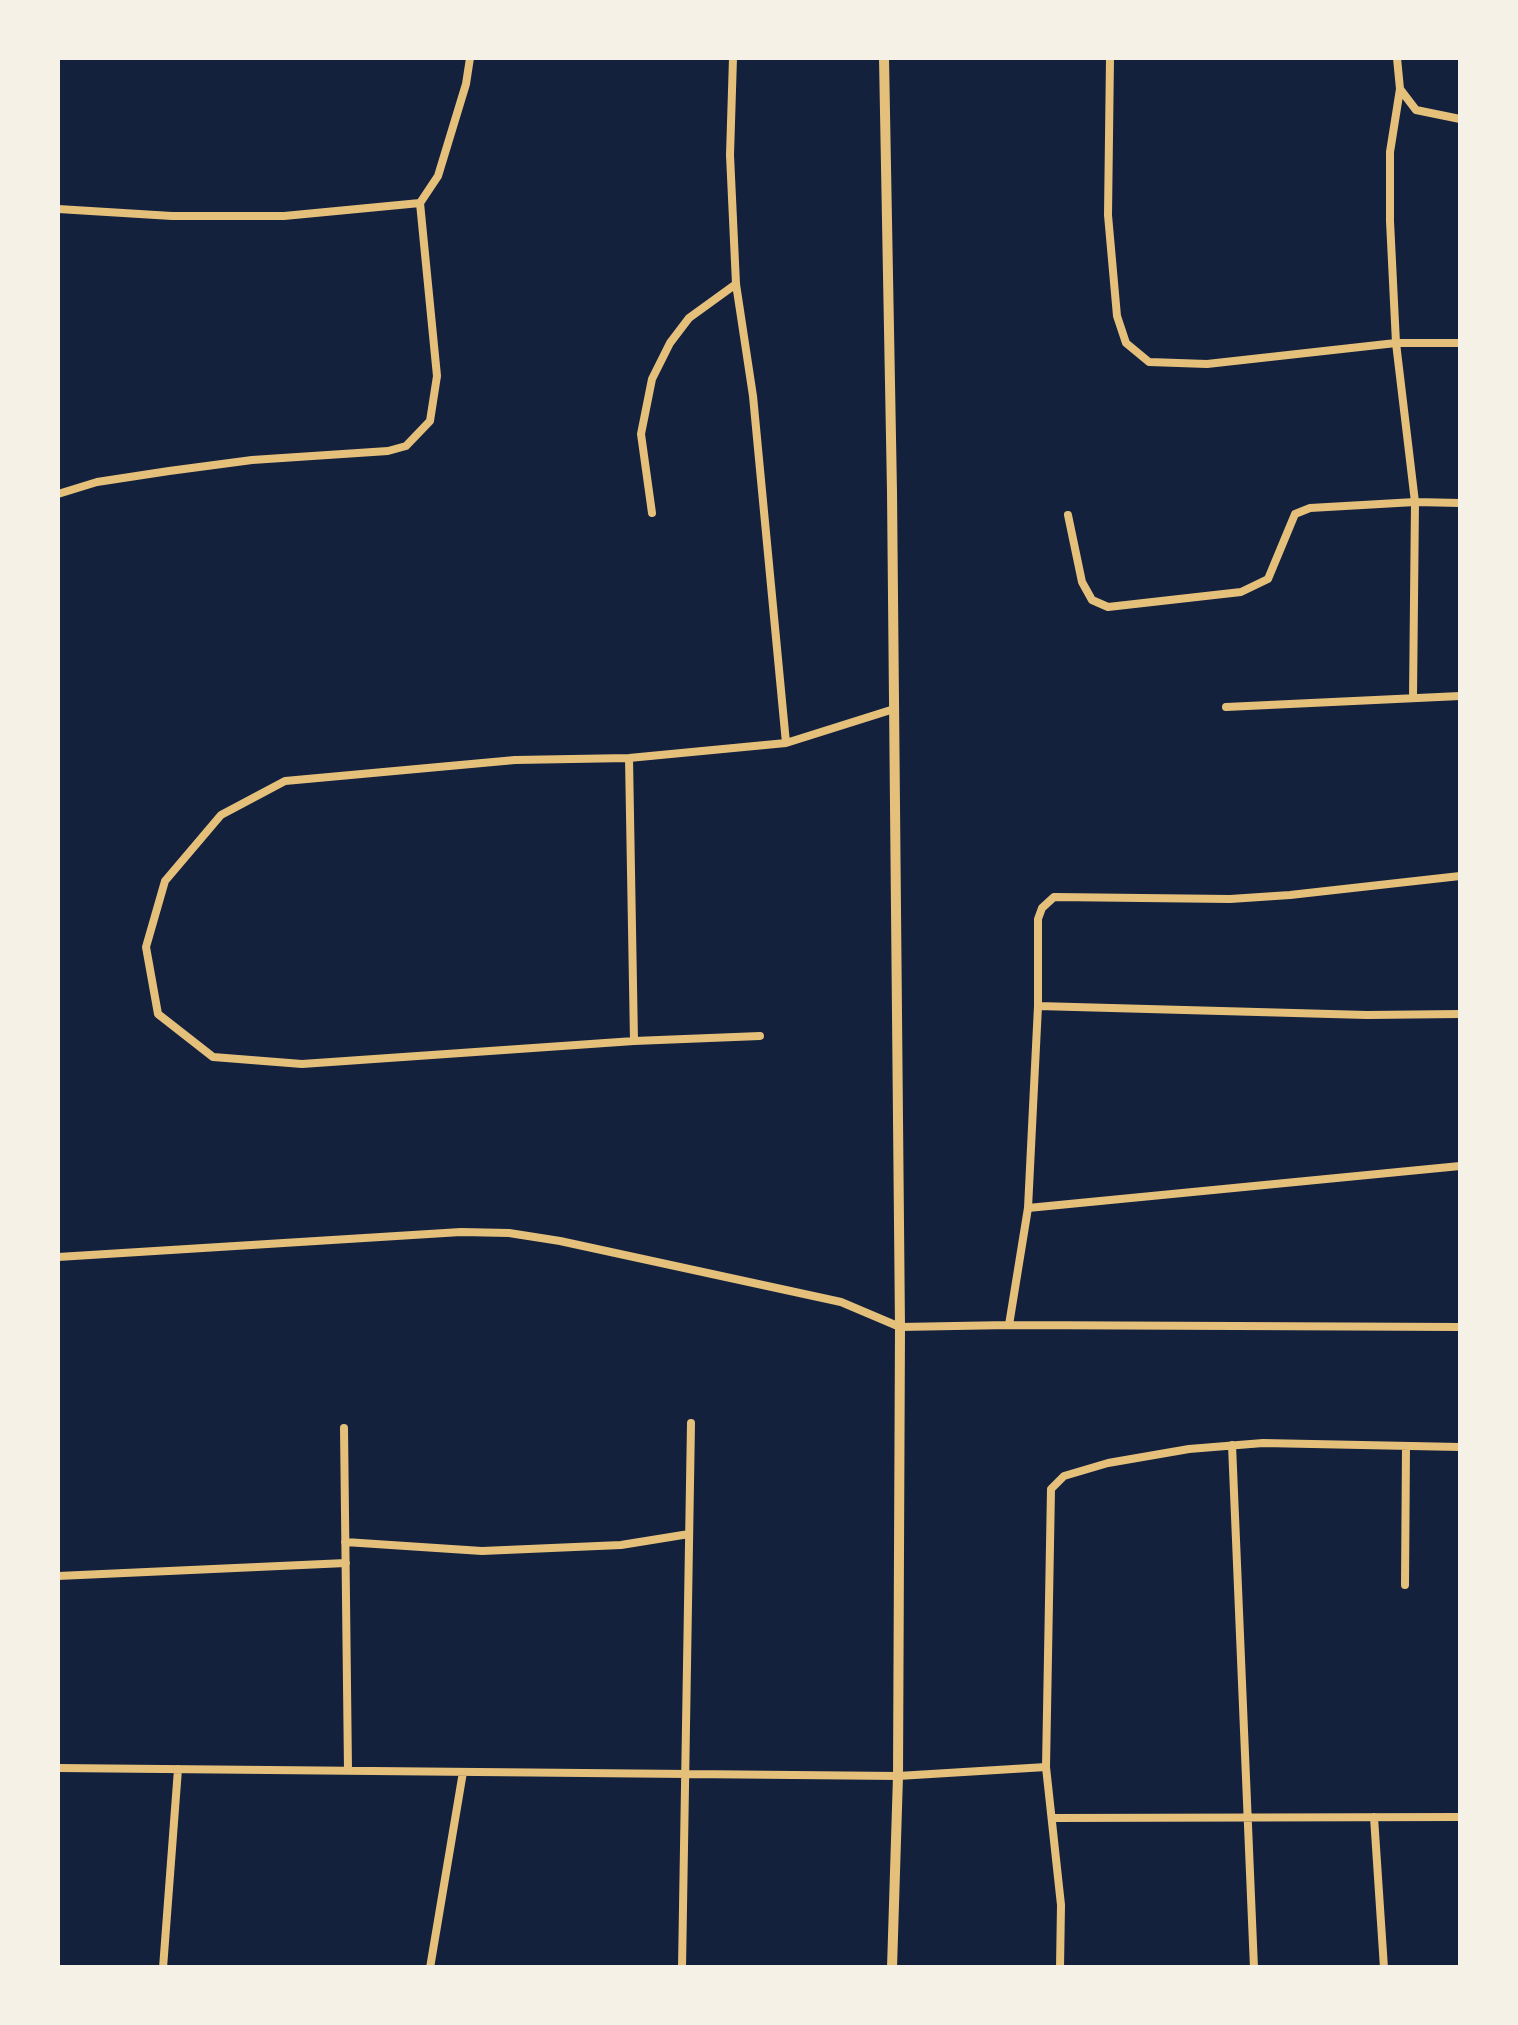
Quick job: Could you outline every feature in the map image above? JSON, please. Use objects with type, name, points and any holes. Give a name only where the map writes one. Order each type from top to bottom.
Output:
[{"type":"street","points":[[884,58],[900,1327],[898,1776],[892,1968]]},
{"type":"lane","points":[[58,494],[97,482],[252,460],[388,451],[406,446],[430,421],[437,376],[420,204],[438,176],[470,58]]},
{"type":"lane","points":[[733,58],[730,156],[736,284],[753,396],[786,743]]},
{"type":"lane","points":[[1110,58],[1108,216],[1117,316],[1126,343],[1149,362],[1207,364],[1396,343],[1460,343]]},
{"type":"lane","points":[[1397,58],[1400,88],[1390,152],[1390,220],[1396,343],[1415,502],[1413,697]]},
{"type":"lane","points":[[1400,88],[1416,110],[1460,119]]},
{"type":"lane","points":[[58,209],[172,216],[284,216],[420,204]]},
{"type":"lane","points":[[652,513],[641,434],[652,379],[670,343],[689,318],[736,284]]},
{"type":"lane","points":[[1068,515],[1082,582],[1092,600],[1108,607],[1241,592],[1268,579],[1295,514],[1310,508],[1460,503]]},
{"type":"lane","points":[[1226,707],[1460,696]]},
{"type":"lane","points":[[760,1036],[302,1064],[213,1057],[158,1014],[146,947],[165,882],[221,814],[285,781],[515,760],[629,758],[786,743],[894,710]]},
{"type":"lane","points":[[629,758],[634,1041]]},
{"type":"lane","points":[[1009,1324],[1028,1208],[1038,1006],[1038,919],[1042,908],[1054,897],[1230,898],[1460,876]]},
{"type":"lane","points":[[1038,1006],[1460,1014]]},
{"type":"lane","points":[[1028,1208],[1460,1166]]},
{"type":"lane","points":[[58,1257],[461,1232],[509,1233],[611,1251],[841,1302],[900,1327],[1460,1327]]},
{"type":"lane","points":[[682,1968],[691,1424]]},
{"type":"lane","points":[[344,1428],[348,1770]]},
{"type":"lane","points":[[1060,1968],[1061,1905],[1046,1767],[1051,1489],[1064,1476],[1189,1448],[1263,1443],[1460,1447]]},
{"type":"lane","points":[[1232,1445],[1254,1968]]},
{"type":"lane","points":[[1405,1585],[1406,1446]]},
{"type":"lane","points":[[345,1542],[482,1551],[621,1544],[689,1534]]},
{"type":"lane","points":[[58,1576],[346,1563]]},
{"type":"lane","points":[[58,1768],[898,1776],[1046,1767]]},
{"type":"lane","points":[[163,1968],[178,1769]]},
{"type":"lane","points":[[430,1968],[463,1772]]},
{"type":"lane","points":[[1053,1818],[1460,1816]]},
{"type":"lane","points":[[1374,1817],[1384,1968]]}]
